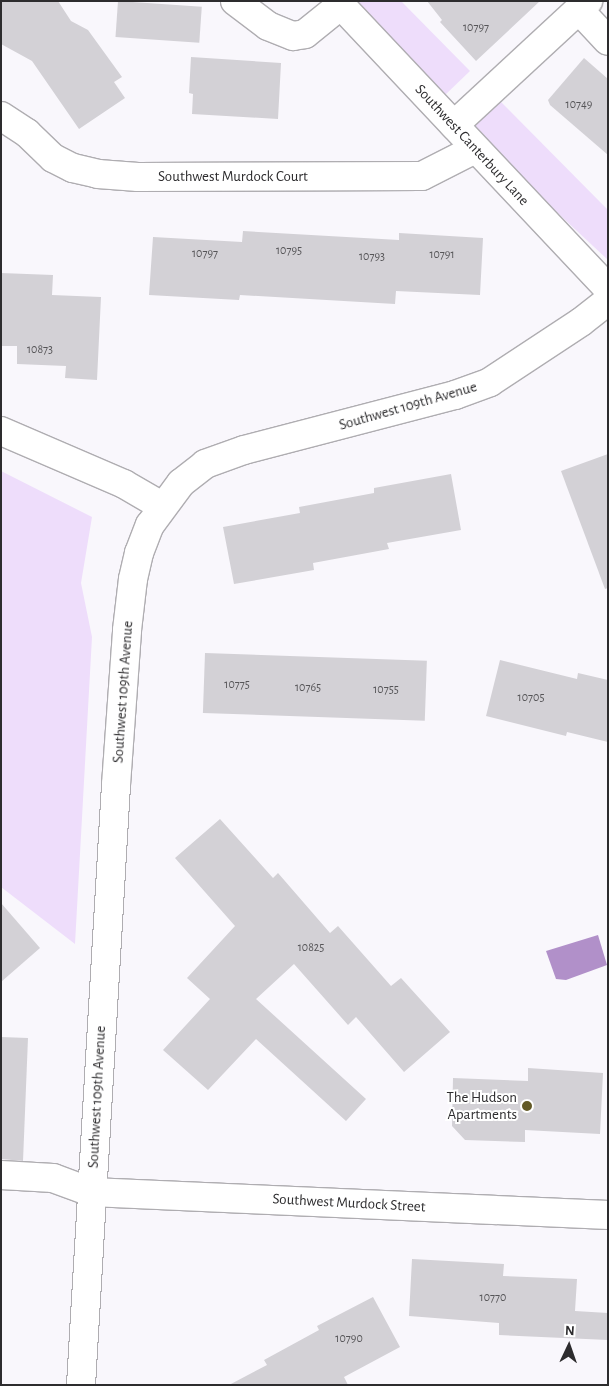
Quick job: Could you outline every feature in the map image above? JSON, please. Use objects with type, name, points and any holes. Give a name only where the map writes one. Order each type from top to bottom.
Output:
[{"type":"street","points":[[235,1],[268,26],[293,36],[306,34],[339,3]]},
{"type":"street","name":"Southwest Canterbury Lane","points":[[339,3],[608,289]]},
{"type":"street","points":[[454,126],[583,5],[608,41]]},
{"type":"street","name":"Southwest Murdock Court","points":[[1,116],[27,133],[53,158],[73,168],[98,174],[138,177],[422,176],[475,149]]},
{"type":"street","name":"Southwest 109th Avenue","points":[[81,1385],[116,785],[129,609],[139,553],[150,525],[162,506],[181,483],[205,464],[244,450],[455,395],[490,382],[581,322],[608,300]]},
{"type":"street","points":[[1,431],[124,484],[162,506]]},
{"type":"street","name":"Southwest Murdock Street","points":[[1,1175],[53,1178],[91,1192],[608,1215]]},
{"type":"shaded area","points":[[352,1],[401,1],[470,71],[444,96]]},
{"type":"shaded area","points":[[497,98],[608,210],[608,260],[467,128]]},
{"type":"shaded area","points":[[1,471],[92,517],[81,583],[92,637],[75,944],[1,887]]},
{"type":"shaded area","points":[[598,935],[607,965],[566,980],[556,979],[546,951]]},
{"type":"building","points":[[1,1],[58,1],[71,21],[88,30],[122,77],[114,82],[125,98],[79,129],[32,61],[1,44]]},
{"type":"building","points":[[118,1],[202,7],[199,43],[115,37]]},
{"type":"building","points":[[427,1],[540,1],[476,61],[440,22],[442,20]]},
{"type":"building","points":[[191,57],[281,63],[278,119],[192,114],[193,94],[189,93]]},
{"type":"building","points":[[584,58],[608,79],[608,155],[550,105],[548,100]]},
{"type":"building","points":[[243,231],[399,240],[399,233],[483,238],[480,295],[396,291],[395,304],[240,295],[239,300],[149,295],[153,237],[242,242]]},
{"type":"building","points":[[1,273],[53,275],[52,295],[101,297],[97,380],[65,378],[66,366],[17,364],[17,346],[1,346]]},
{"type":"building","points":[[608,454],[608,588],[605,589],[561,471]]},
{"type":"building","points":[[451,474],[461,530],[387,543],[389,549],[313,563],[314,570],[234,584],[223,527],[300,513],[299,507],[374,493],[374,488]]},
{"type":"building","points":[[205,653],[427,661],[425,721],[203,713]]},
{"type":"building","points":[[500,660],[577,679],[578,673],[608,680],[608,742],[567,732],[566,736],[486,716]]},
{"type":"building","points":[[220,819],[273,878],[278,873],[330,933],[338,926],[391,986],[401,978],[450,1032],[404,1072],[356,1017],[348,1025],[294,964],[256,999],[366,1099],[346,1121],[256,1039],[208,1090],[163,1050],[210,999],[187,978],[235,926],[175,858]]},
{"type":"building","points":[[1,903],[40,948],[1,982]]},
{"type":"building","points":[[1,1037],[28,1038],[23,1161],[1,1159]]},
{"type":"building","name":"The Hudson Apartments","points":[[528,1068],[603,1073],[600,1134],[525,1130],[525,1142],[465,1140],[452,1126],[453,1078],[528,1081]]},
{"type":"building","points":[[412,1259],[504,1264],[503,1276],[577,1279],[575,1311],[608,1313],[608,1340],[499,1335],[499,1323],[409,1316]]},
{"type":"building","points":[[373,1297],[400,1347],[344,1377],[348,1385],[229,1385],[267,1365],[264,1360],[319,1330],[317,1326]]},
{"type":"place","name":"The Hudson Apartments","points":[[527,1106]]}]
